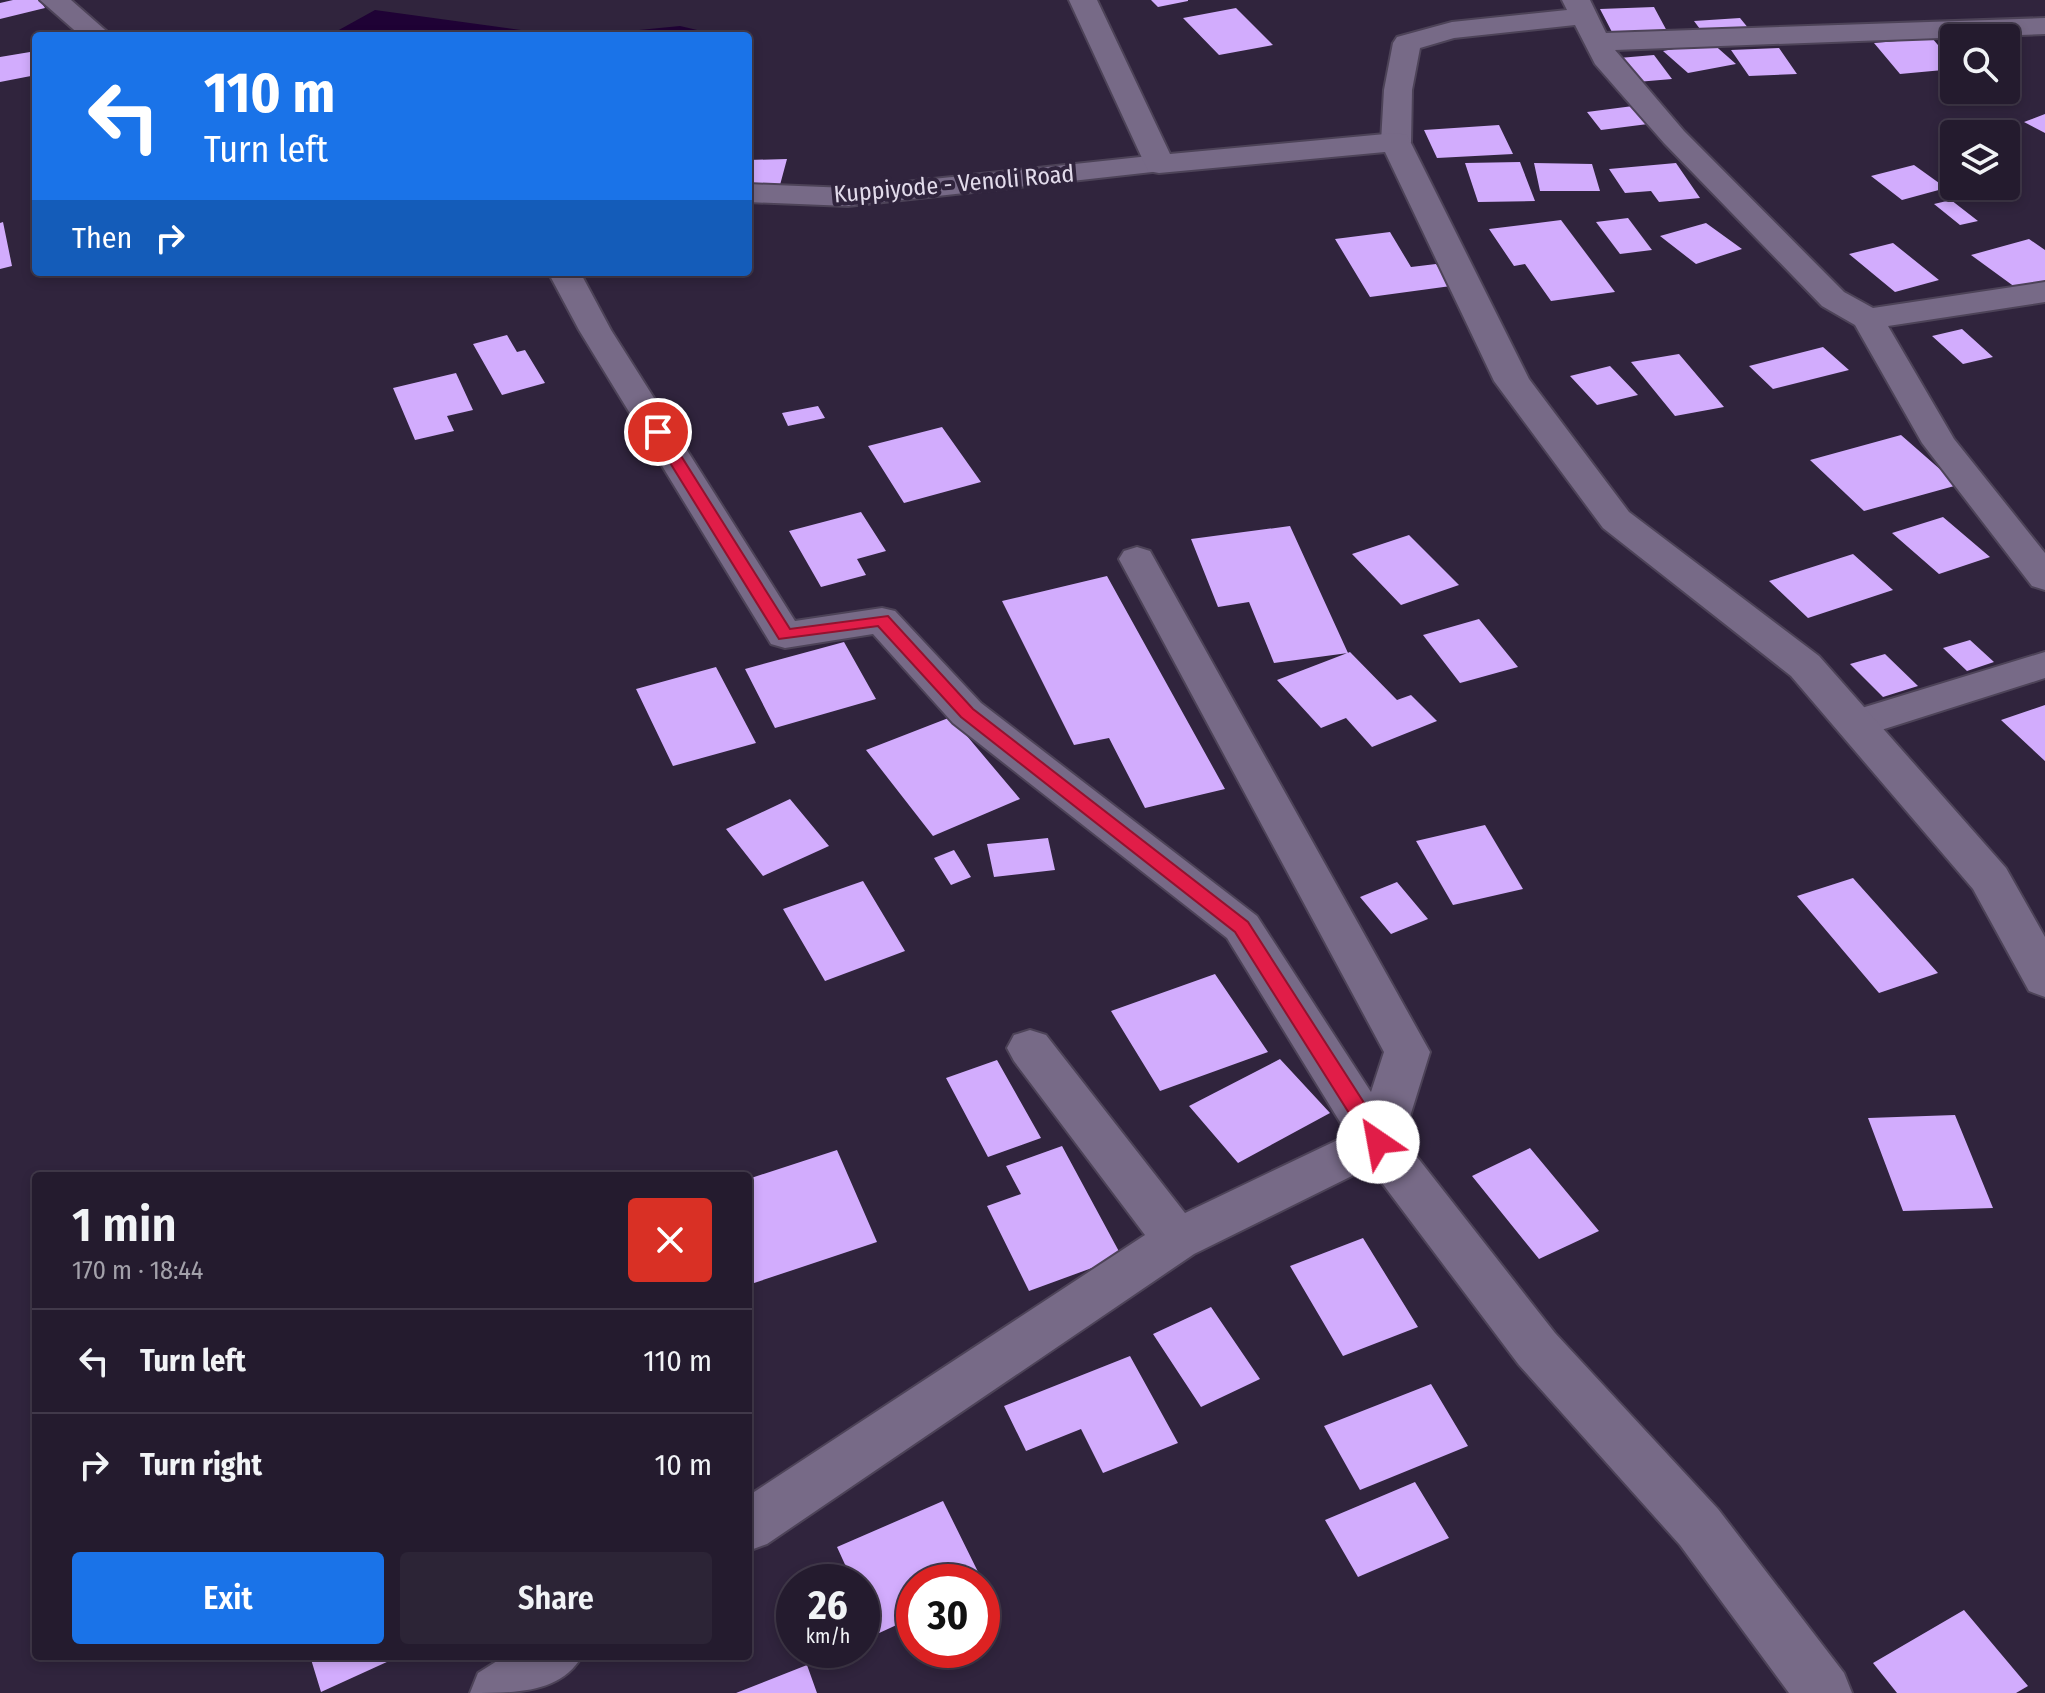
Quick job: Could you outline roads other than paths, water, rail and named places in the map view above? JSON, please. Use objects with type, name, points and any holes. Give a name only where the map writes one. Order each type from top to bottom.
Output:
[{"type":"street","points":[[54,0],[93,32]]},
{"type":"street","points":[[1083,0],[1159,164],[1396,142]]},
{"type":"street","points":[[2045,26],[1585,19],[1452,30],[1407,43],[1398,90],[1396,142],[1512,381],[1616,520],[1805,666],[1990,879],[2045,979]]},
{"type":"street","points":[[1585,19],[1674,137],[1833,299],[1868,319],[1939,443],[2032,537],[2045,578]]},
{"type":"street","name":"Kuppiyode - Venoli Road","points":[[752,193],[848,197],[1159,164]]},
{"type":"street","points":[[566,276],[595,330],[785,635],[882,620],[967,713],[1242,927],[1378,1142],[1537,1349],[1699,1527],[1824,1693]]},
{"type":"street","points":[[1868,319],[2045,292]]},
{"type":"street","points":[[752,1523],[1177,1240],[1378,1142],[1407,1052],[1137,559]]},
{"type":"street","points":[[1856,724],[2045,665]]},
{"type":"street","points":[[1030,1048],[1177,1240]]},
{"type":"street","points":[[498,1693],[548,1660]]}]
